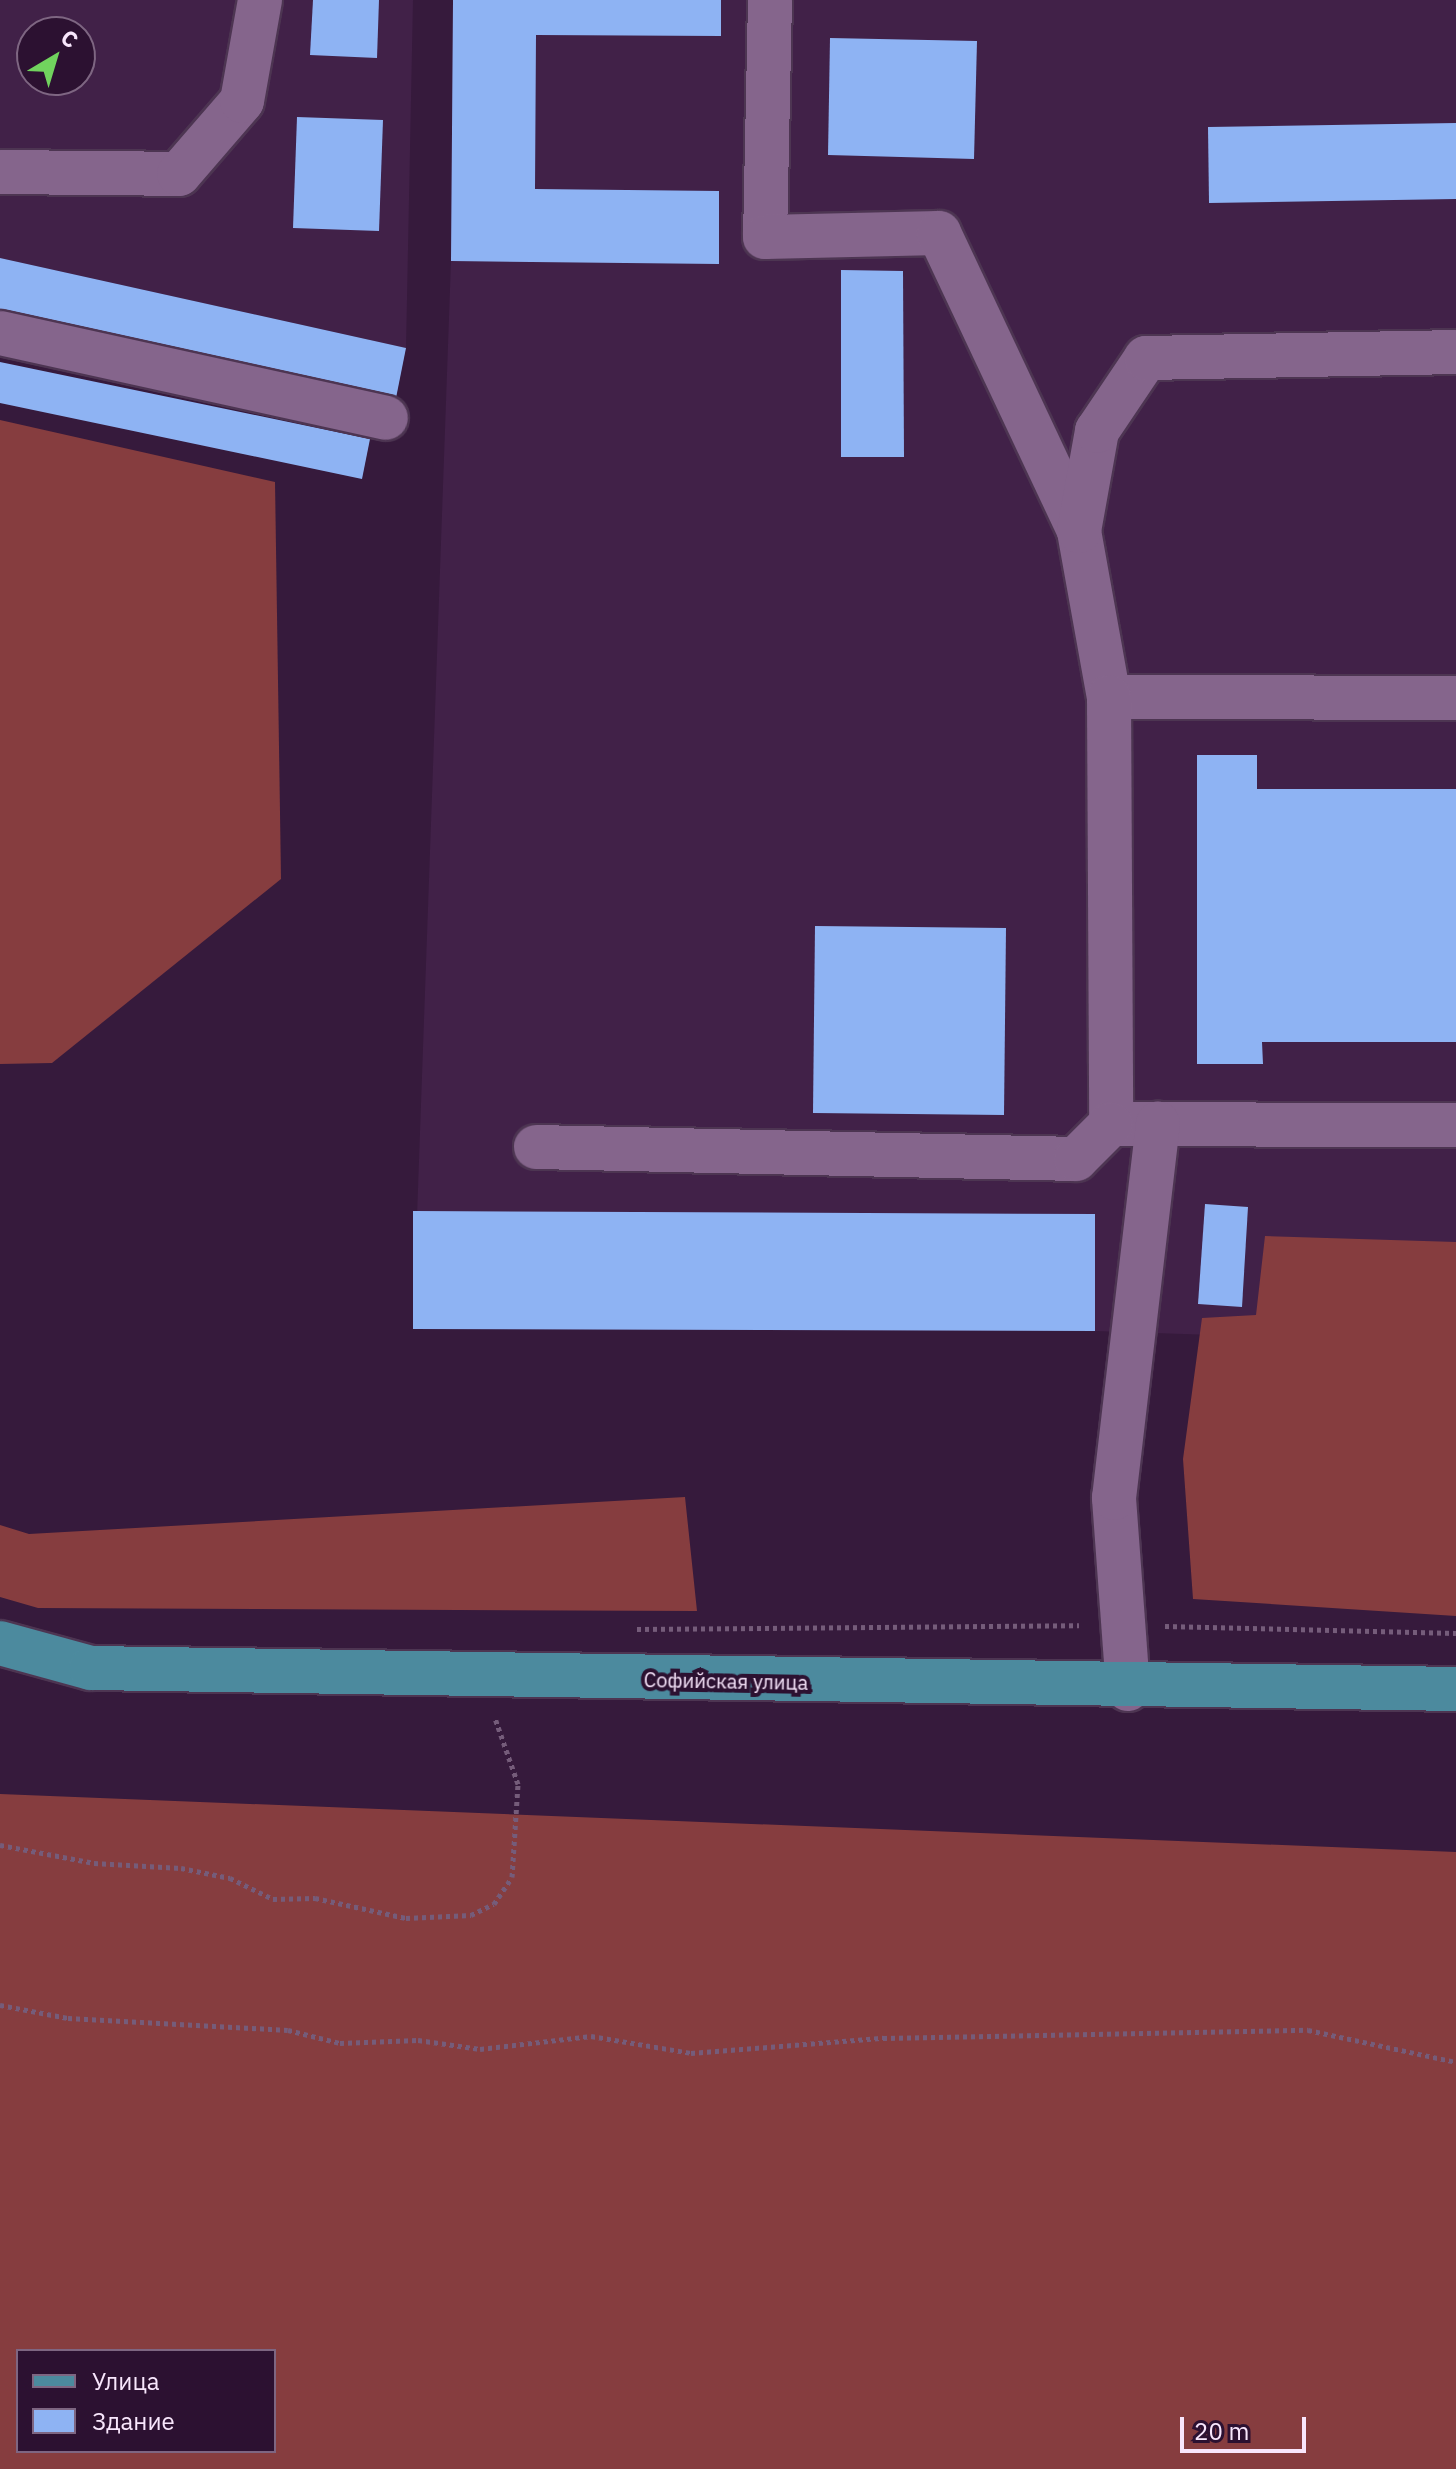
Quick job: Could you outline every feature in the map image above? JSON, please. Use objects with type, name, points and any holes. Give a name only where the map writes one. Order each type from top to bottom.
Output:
[{"type":"main road","name":"Софийская улица","points":[[0,1643],[91,1668],[1128,1689],[1456,1689]]},
{"type":"lane","points":[[0,172],[179,174],[242,101],[260,0]]},
{"type":"lane","points":[[770,0],[765,237],[939,233],[1079,531],[1109,697],[1111,1124]]},
{"type":"lane","points":[[0,333],[386,418]]},
{"type":"lane","points":[[1079,531],[1097,431],[1146,358],[1456,352]]},
{"type":"lane","points":[[1109,697],[1456,698]]},
{"type":"lane","points":[[536,1147],[1076,1159],[1111,1124],[1456,1125]]},
{"type":"lane","points":[[1128,1689],[1120,1624],[1114,1498],[1158,1124]]},
{"type":"path","points":[[629,1629],[1120,1624],[1456,1633]]},
{"type":"path","points":[[0,1845],[94,1863],[181,1868],[230,1878],[273,1899],[315,1898],[406,1918],[471,1915],[494,1904],[512,1877],[518,1796],[496,1720],[468,1676]]},
{"type":"path","points":[[0,2005],[68,2018],[288,2030],[340,2043],[418,2040],[480,2049],[591,2036],[691,2053],[883,2038],[1294,2029],[1369,2038],[1456,2062]]},
{"type":"shaded area","points":[[0,0],[413,0],[406,348],[0,258]]},
{"type":"shaded area","points":[[453,0],[1456,0],[1456,1343],[1095,1331],[413,1329],[451,261]]},
{"type":"shaded area","points":[[0,420],[275,482],[281,879],[52,1063],[0,1064]]},
{"type":"shaded area","points":[[1265,1236],[1456,1242],[1456,1616],[1193,1599],[1183,1459],[1202,1318],[1256,1315]]},
{"type":"shaded area","points":[[685,1497],[697,1611],[38,1608],[0,1597],[0,1525],[29,1534]]},
{"type":"shaded area","points":[[0,1794],[1456,1852],[1456,2469],[0,2469]]},
{"type":"building","points":[[313,0],[379,0],[377,58],[310,55]]},
{"type":"building","points":[[453,0],[721,0],[721,36],[536,35],[535,189],[719,191],[719,264],[451,261]]},
{"type":"building","points":[[830,38],[977,41],[974,159],[828,155]]},
{"type":"building","points":[[297,117],[383,120],[379,231],[293,228]]},
{"type":"building","points":[[1456,123],[1456,199],[1209,203],[1208,127]]},
{"type":"building","points":[[0,258],[406,348],[396,398],[0,311]]},
{"type":"building","points":[[841,270],[903,271],[904,457],[841,457]]},
{"type":"building","points":[[0,362],[370,439],[362,479],[0,403]]},
{"type":"building","points":[[1197,755],[1257,755],[1257,789],[1456,789],[1456,1042],[1262,1042],[1263,1064],[1197,1064]]},
{"type":"building","points":[[815,926],[1006,928],[1004,1115],[813,1113]]},
{"type":"building","points":[[1205,1204],[1248,1207],[1242,1307],[1198,1304]]},
{"type":"building","points":[[413,1211],[1095,1214],[1095,1331],[413,1329]]}]
